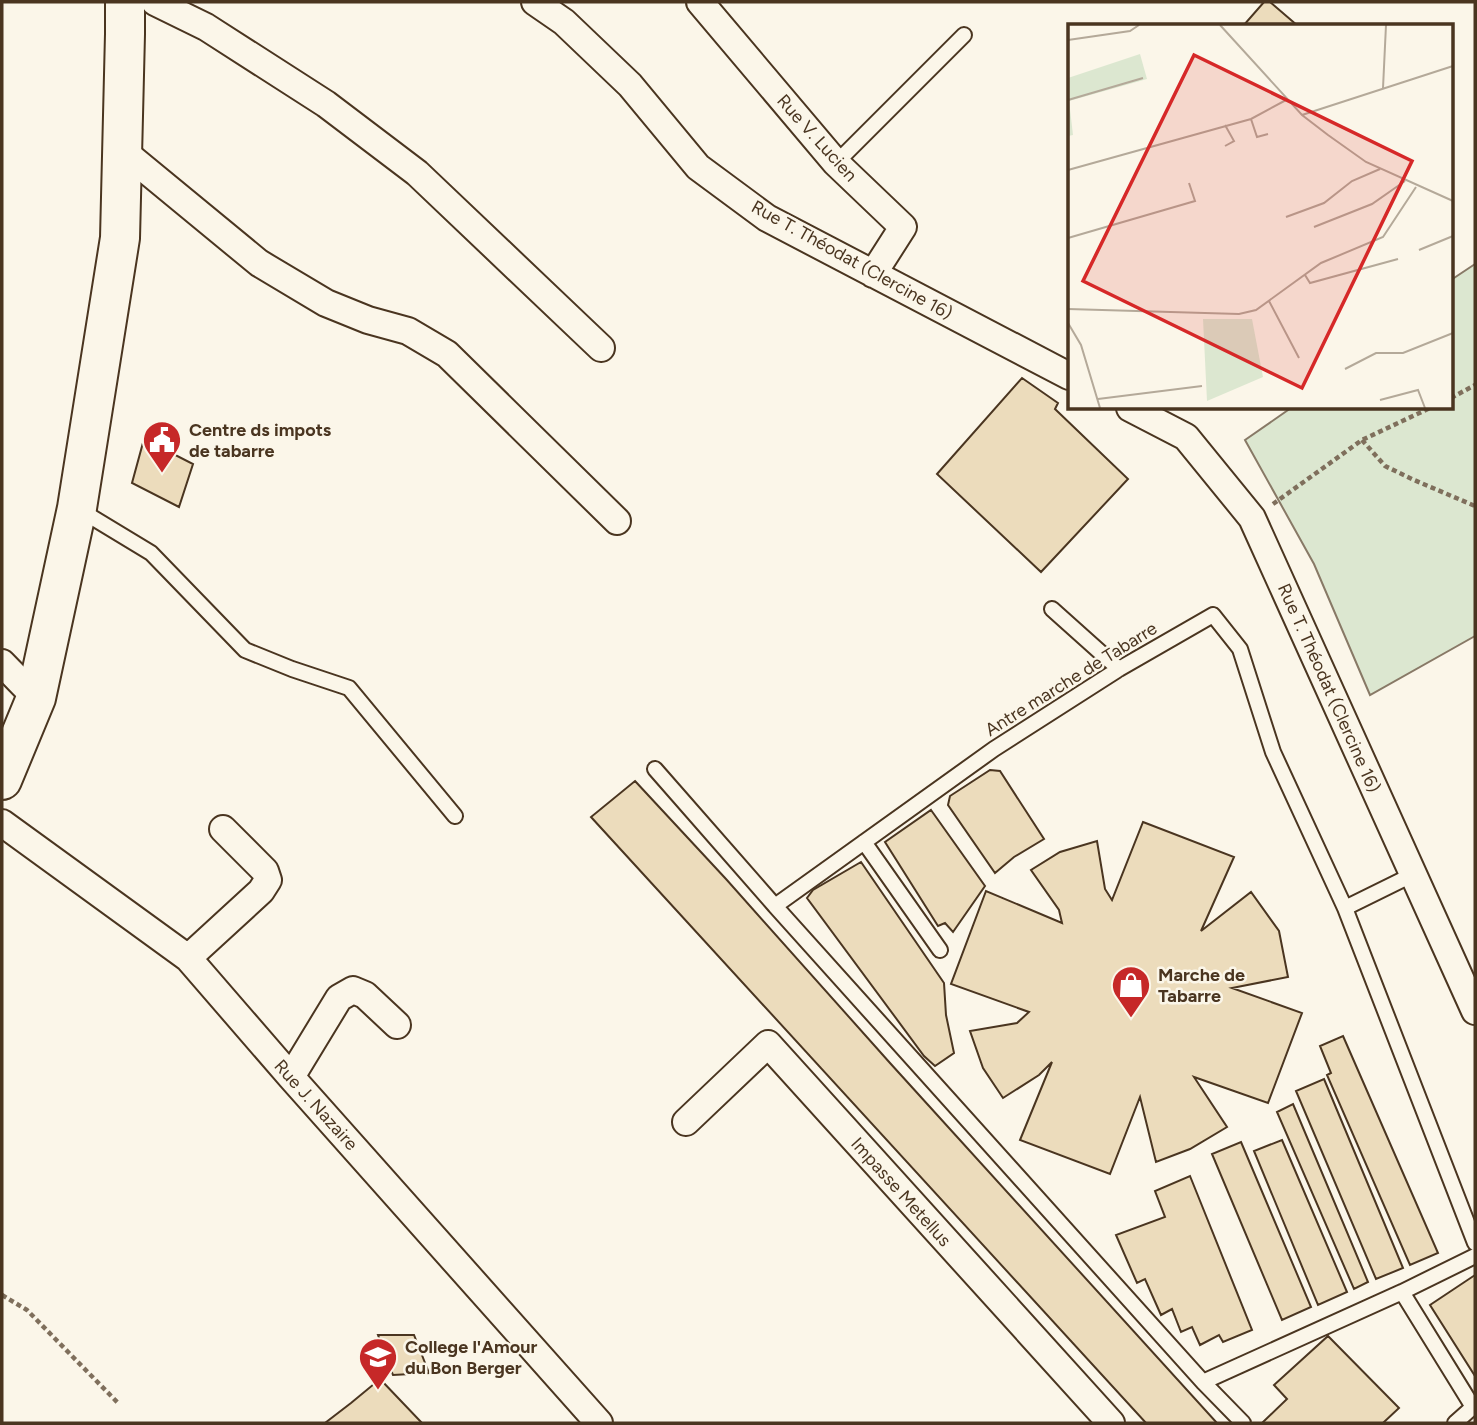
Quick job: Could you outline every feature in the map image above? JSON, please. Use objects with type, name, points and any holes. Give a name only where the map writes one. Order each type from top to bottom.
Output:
[{"type":"main road","points":[[2,780],[36,698],[77,508],[121,238],[125,2]]},
{"type":"street","points":[[155,2],[206,27],[326,104],[417,173],[601,348]]},
{"type":"street","name":"Rue T. Théodat (Clercine 16)","points":[[535,2],[564,22],[630,85],[698,167],[767,218],[1068,375]]},
{"type":"street","name":"Rue V. Lucien","points":[[700,2],[836,163],[903,227],[873,274]]},
{"type":"street","points":[[123,150],[259,263],[326,303],[369,320],[408,331],[447,354],[617,521]]},
{"type":"street","name":"Rue T. Théodat (Clercine 16)","points":[[1133,410],[1186,437],[1252,518],[1475,1011]]},
{"type":"street","points":[[2,663],[36,698]]},
{"type":"street","name":"Rue J. Nazaire","points":[[2,823],[188,958],[599,1423]]},
{"type":"street","points":[[188,958],[261,891],[268,880],[265,871],[223,829]]},
{"type":"street","points":[[291,1077],[339,998],[353,990],[365,995],[397,1025]]},
{"type":"street","name":"Impasse Metellus","points":[[686,1122],[768,1044],[1111,1423]]},
{"type":"lane","points":[[836,163],[964,35]]},
{"type":"lane","points":[[77,508],[151,553],[244,650],[349,688],[455,816]]},
{"type":"lane","points":[[1052,609],[1119,669]]},
{"type":"lane","name":"Antre marche de Tabarre","points":[[775,906],[994,749],[1119,669],[1213,615],[1240,649],[1273,752],[1345,908]]},
{"type":"lane","points":[[655,769],[775,906],[1203,1382],[1243,1423]]},
{"type":"lane","points":[[864,842],[940,950]]},
{"type":"lane","points":[[1414,874],[1345,908],[1475,1243]]},
{"type":"lane","points":[[1203,1382],[1475,1256]]},
{"type":"lane","points":[[1402,1292],[1473,1407],[1455,1423]]},
{"type":"path","points":[[1452,397],[1475,385]]},
{"type":"path","points":[[1252,518],[1362,440],[1426,410]]},
{"type":"path","points":[[1362,440],[1385,466],[1475,506]]},
{"type":"path","points":[[2,1294],[27,1310],[119,1404]]},
{"type":"green space","points":[[1475,264],[1475,636],[1370,695],[1314,564],[1245,440],[1288,410],[1452,410],[1452,279]]},
{"type":"building","points":[[1264,2],[1270,2],[1296,24],[1245,24]]},
{"type":"building","points":[[1022,378],[1058,403],[1055,409],[1128,479],[1041,572],[937,474]]},
{"type":"building","name":"Centre ds impots de tabarre","points":[[144,439],[193,464],[179,507],[132,483]]},
{"type":"building","points":[[990,770],[1000,771],[1044,839],[1014,857],[995,873],[948,805],[950,796]]},
{"type":"building","points":[[635,781],[1217,1423],[1146,1423],[591,817]]},
{"type":"building","points":[[931,810],[985,886],[953,932],[945,923],[938,926],[885,842]]},
{"type":"building","points":[[1143,822],[1234,857],[1201,931],[1251,892],[1279,931],[1288,977],[1232,988],[1302,1013],[1268,1103],[1194,1077],[1227,1127],[1190,1149],[1156,1162],[1140,1097],[1110,1174],[1020,1140],[1052,1062],[1039,1075],[1003,1098],[983,1068],[970,1031],[1017,1023],[1029,1012],[951,984],[986,891],[1062,923],[1059,910],[1031,870],[1060,852],[1097,841],[1105,889],[1112,900]]},
{"type":"building","points":[[861,862],[944,983],[946,1015],[954,1053],[935,1066],[924,1056],[807,898],[813,890]]},
{"type":"building","points":[[1343,1036],[1438,1253],[1410,1265],[1327,1075],[1331,1073],[1320,1046]]},
{"type":"building","points":[[1324,1079],[1403,1268],[1376,1279],[1296,1091]]},
{"type":"building","points":[[1293,1104],[1368,1282],[1354,1289],[1277,1112]]},
{"type":"building","points":[[1282,1140],[1347,1292],[1318,1305],[1254,1151]]},
{"type":"building","points":[[1241,1142],[1311,1307],[1282,1320],[1212,1154]]},
{"type":"building","points":[[1190,1176],[1252,1330],[1223,1342],[1219,1335],[1200,1345],[1192,1327],[1181,1332],[1172,1309],[1161,1315],[1145,1279],[1137,1283],[1116,1235],[1165,1217],[1155,1191]]},
{"type":"building","points":[[1475,1275],[1475,1376],[1430,1305]]},
{"type":"building","points":[[378,1335],[414,1335],[429,1373],[393,1375]]},
{"type":"building","points":[[1328,1336],[1399,1408],[1383,1423],[1262,1423],[1287,1399],[1274,1385]]},
{"type":"building","name":"College l'Amour du Bon Berger","points":[[380,1379],[422,1423],[325,1423],[351,1403]]},
{"type":"place","name":"Centre ds impots de tabarre","points":[[162,474]]},
{"type":"place","name":"Marche de Tabarre","points":[[1131,1019]]},
{"type":"place","name":"College l'Amour du Bon Berger","points":[[378,1391]]}]
